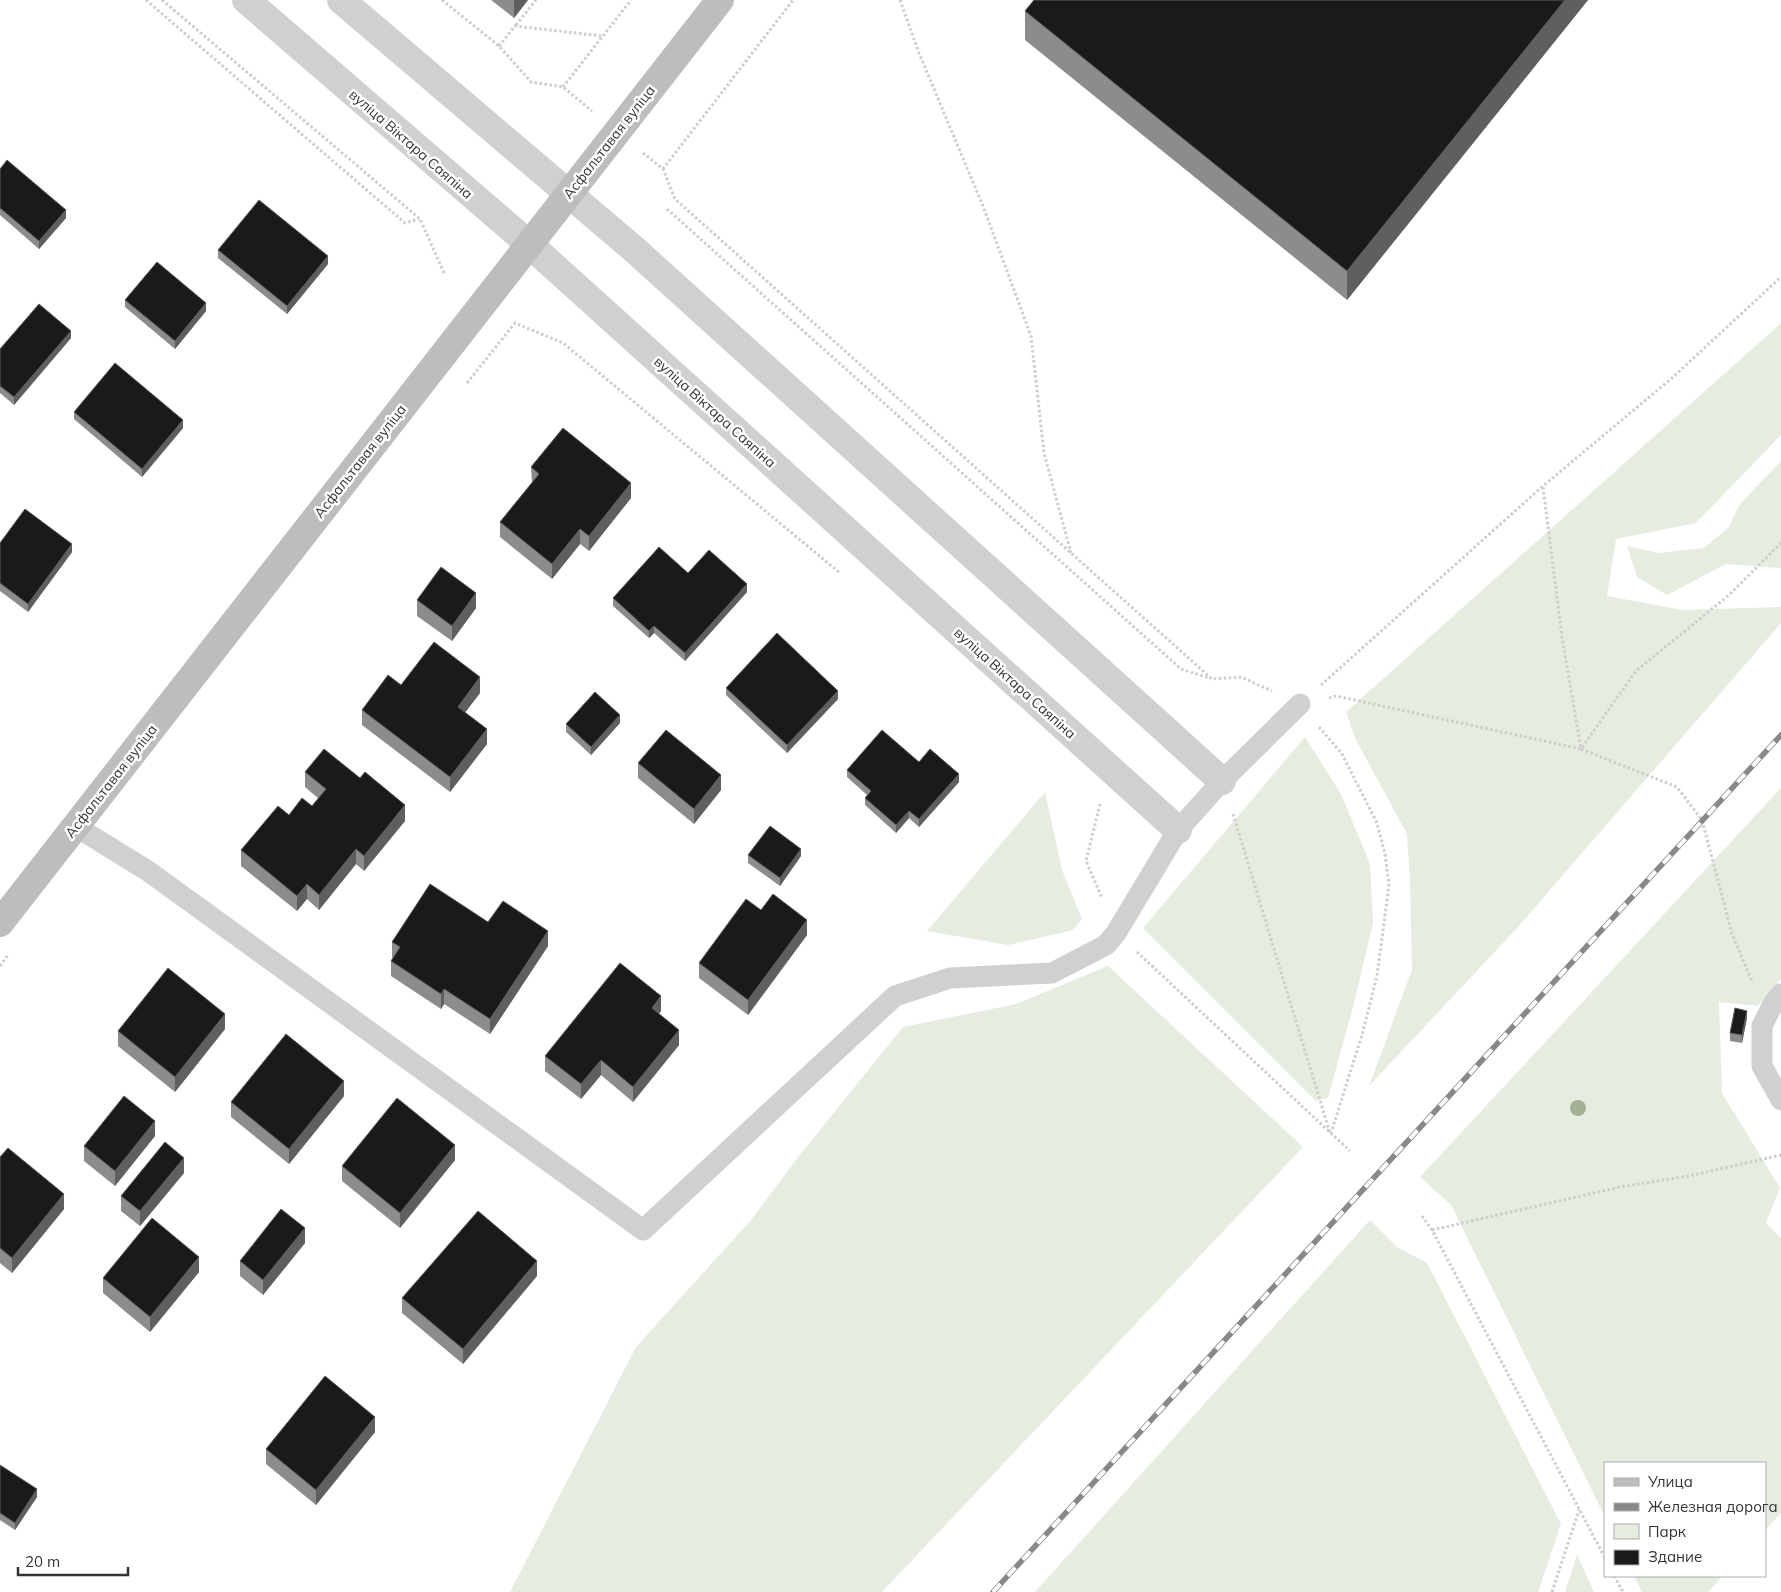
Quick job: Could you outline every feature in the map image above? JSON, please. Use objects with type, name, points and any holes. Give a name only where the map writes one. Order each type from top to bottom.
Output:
[{"type":"street","name":"вуліца Віктара Саяпіна","points":[[246,0],[529,244],[1178,830]]},
{"type":"street","points":[[341,0],[568,192],[1222,781]]},
{"type":"street","name":"Асфальтавая вуліца","points":[[0,923],[568,192],[720,0]]},
{"type":"lane","points":[[75,826],[148,871],[643,1230],[895,996],[950,978],[1052,974],[1106,945],[1116,933],[1178,830],[1222,781],[1300,704]]},
{"type":"lane","points":[[1781,994],[1762,1026],[1762,1066],[1781,1100]]},
{"type":"path","points":[[146,0],[406,223],[420,219]]},
{"type":"path","points":[[162,0],[420,219],[444,273]]},
{"type":"path","points":[[442,0],[499,46],[531,82],[563,87],[631,0]]},
{"type":"path","points":[[499,46],[536,0]]},
{"type":"path","points":[[793,0],[663,169],[675,199],[1212,679]]},
{"type":"path","points":[[900,0],[919,53],[983,206],[1031,336],[1044,453],[1071,554]]},
{"type":"path","points":[[515,26],[602,36]]},
{"type":"path","points":[[667,209],[1180,669],[1212,679],[1241,677],[1300,704],[1342,754],[1376,822],[1385,854],[1388,884],[1377,976],[1362,1035],[1330,1133]]},
{"type":"path","points":[[1300,704],[1543,486],[1672,378],[1781,277]]},
{"type":"path","points":[[515,323],[563,343],[845,577]]},
{"type":"path","points":[[1543,486],[1562,637],[1581,749]]},
{"type":"path","points":[[1581,749],[1636,671],[1729,595],[1781,543]]},
{"type":"path","points":[[1300,704],[1336,696],[1581,749],[1677,787],[1702,820],[1732,934],[1767,1016]]},
{"type":"path","points":[[1222,781],[1330,1133]]},
{"type":"path","points":[[1100,803],[1086,861],[1116,933],[1350,1151]]},
{"type":"path","points":[[1432,1230],[1620,1187],[1689,1176],[1781,1155]]},
{"type":"path","points":[[1422,1216],[1432,1230],[1604,1556]]},
{"type":"path","points":[[1552,1592],[1580,1509]]},
{"type":"path","points":[[1615,1577],[1623,1592]]},
{"type":"green space","points":[[1781,323],[1781,435],[1696,523],[1616,539],[1607,596],[1683,610],[1781,607],[1781,623],[1518,927],[1369,1086],[1412,970],[1410,879],[1407,834],[1356,740],[1346,712]]},
{"type":"green space","points":[[1781,461],[1781,568],[1726,564],[1667,595],[1637,577],[1627,546],[1659,553],[1704,548],[1729,527],[1739,505]]},
{"type":"green space","points":[[1305,737],[1341,794],[1370,864],[1373,923],[1354,1003],[1328,1098],[1316,1101],[1143,928]]},
{"type":"green space","points":[[1781,788],[1781,979],[1758,1006],[1719,1002],[1722,1093],[1780,1188],[1766,1223],[1781,1238],[1781,1513],[1766,1530],[1766,1462],[1604,1462],[1604,1515],[1451,1205],[1420,1177]]},
{"type":"green space","points":[[1045,792],[1062,870],[1082,919],[1073,930],[1008,945],[927,931]]},
{"type":"green space","points":[[1108,966],[1303,1147],[882,1592],[510,1592],[636,1347],[752,1219],[799,1156],[903,1027],[1016,1004]]},
{"type":"green space","points":[[1370,1220],[1397,1247],[1427,1263],[1561,1524],[1538,1592],[1035,1592]]},
{"type":"green space","points":[[1577,1555],[1594,1592],[1565,1592]]},
{"type":"green space","points":[[1634,1577],[1722,1577],[1708,1592],[1642,1592]]},
{"type":"building","points":[[1034,0],[1565,0],[1347,271],[1025,11]]},
{"type":"building","points":[[7,160],[66,210],[39,241],[0,208],[0,169]]},
{"type":"building","points":[[259,200],[328,256],[287,306],[218,250]]},
{"type":"building","points":[[157,262],[206,303],[175,341],[125,300]]},
{"type":"building","points":[[39,304],[71,331],[14,397],[0,386],[0,349]]},
{"type":"building","points":[[115,363],[183,420],[142,469],[74,412]]},
{"type":"building","points":[[563,428],[631,483],[589,536],[580,529],[552,564],[500,522],[539,474],[531,467]]},
{"type":"building","points":[[25,509],[72,544],[28,604],[0,583],[0,543]]},
{"type":"building","points":[[659,547],[688,573],[709,550],[747,584],[685,653],[654,626],[649,631],[613,598]]},
{"type":"building","points":[[441,567],[476,593],[452,626],[417,600]]},
{"type":"building","points":[[777,633],[838,691],[787,745],[726,688]]},
{"type":"building","points":[[434,642],[480,677],[458,707],[487,729],[450,777],[362,710],[388,675],[401,685]]},
{"type":"building","points":[[595,692],[620,715],[591,747],[566,724]]},
{"type":"building","points":[[666,730],[721,775],[694,809],[638,763]]},
{"type":"building","points":[[882,730],[919,762],[930,749],[959,774],[919,819],[909,811],[896,825],[865,798],[871,791],[847,770]]},
{"type":"building","points":[[324,749],[360,778],[365,772],[405,805],[364,856],[356,849],[319,895],[307,884],[297,896],[241,850],[278,806],[289,815],[302,798],[312,806],[326,789],[305,772]]},
{"type":"building","points":[[770,826],[801,849],[780,878],[748,855]]},
{"type":"building","points":[[430,884],[488,922],[503,901],[548,931],[490,1019],[444,989],[441,994],[391,961],[400,947],[392,942]]},
{"type":"building","points":[[773,894],[807,920],[748,1000],[699,963],[746,899],[761,910]]},
{"type":"building","points":[[620,963],[661,996],[652,1008],[679,1030],[633,1087],[601,1060],[581,1084],[545,1056]]},
{"type":"building","points":[[168,968],[225,1014],[175,1077],[118,1031]]},
{"type":"building","points":[[1735,1008],[1747,1011],[1742,1035],[1730,1033]]},
{"type":"building","points":[[286,1034],[344,1081],[289,1149],[231,1102]]},
{"type":"building","points":[[124,1096],[155,1121],[115,1171],[84,1146]]},
{"type":"building","points":[[397,1098],[455,1145],[400,1213],[342,1166]]},
{"type":"building","points":[[165,1142],[184,1158],[140,1211],[121,1196]]},
{"type":"building","points":[[8,1148],[64,1194],[12,1258],[0,1248],[0,1157]]},
{"type":"building","points":[[281,1209],[305,1228],[263,1280],[240,1261]]},
{"type":"building","points":[[478,1211],[537,1261],[463,1349],[402,1298]]},
{"type":"building","points":[[152,1218],[199,1257],[150,1317],[103,1278]]},
{"type":"building","points":[[325,1376],[375,1417],[316,1490],[266,1449]]},
{"type":"building","points":[[0,1465],[37,1489],[15,1523],[0,1513]]},
{"type":"railway","points":[[993,1592],[1781,735]]}]
